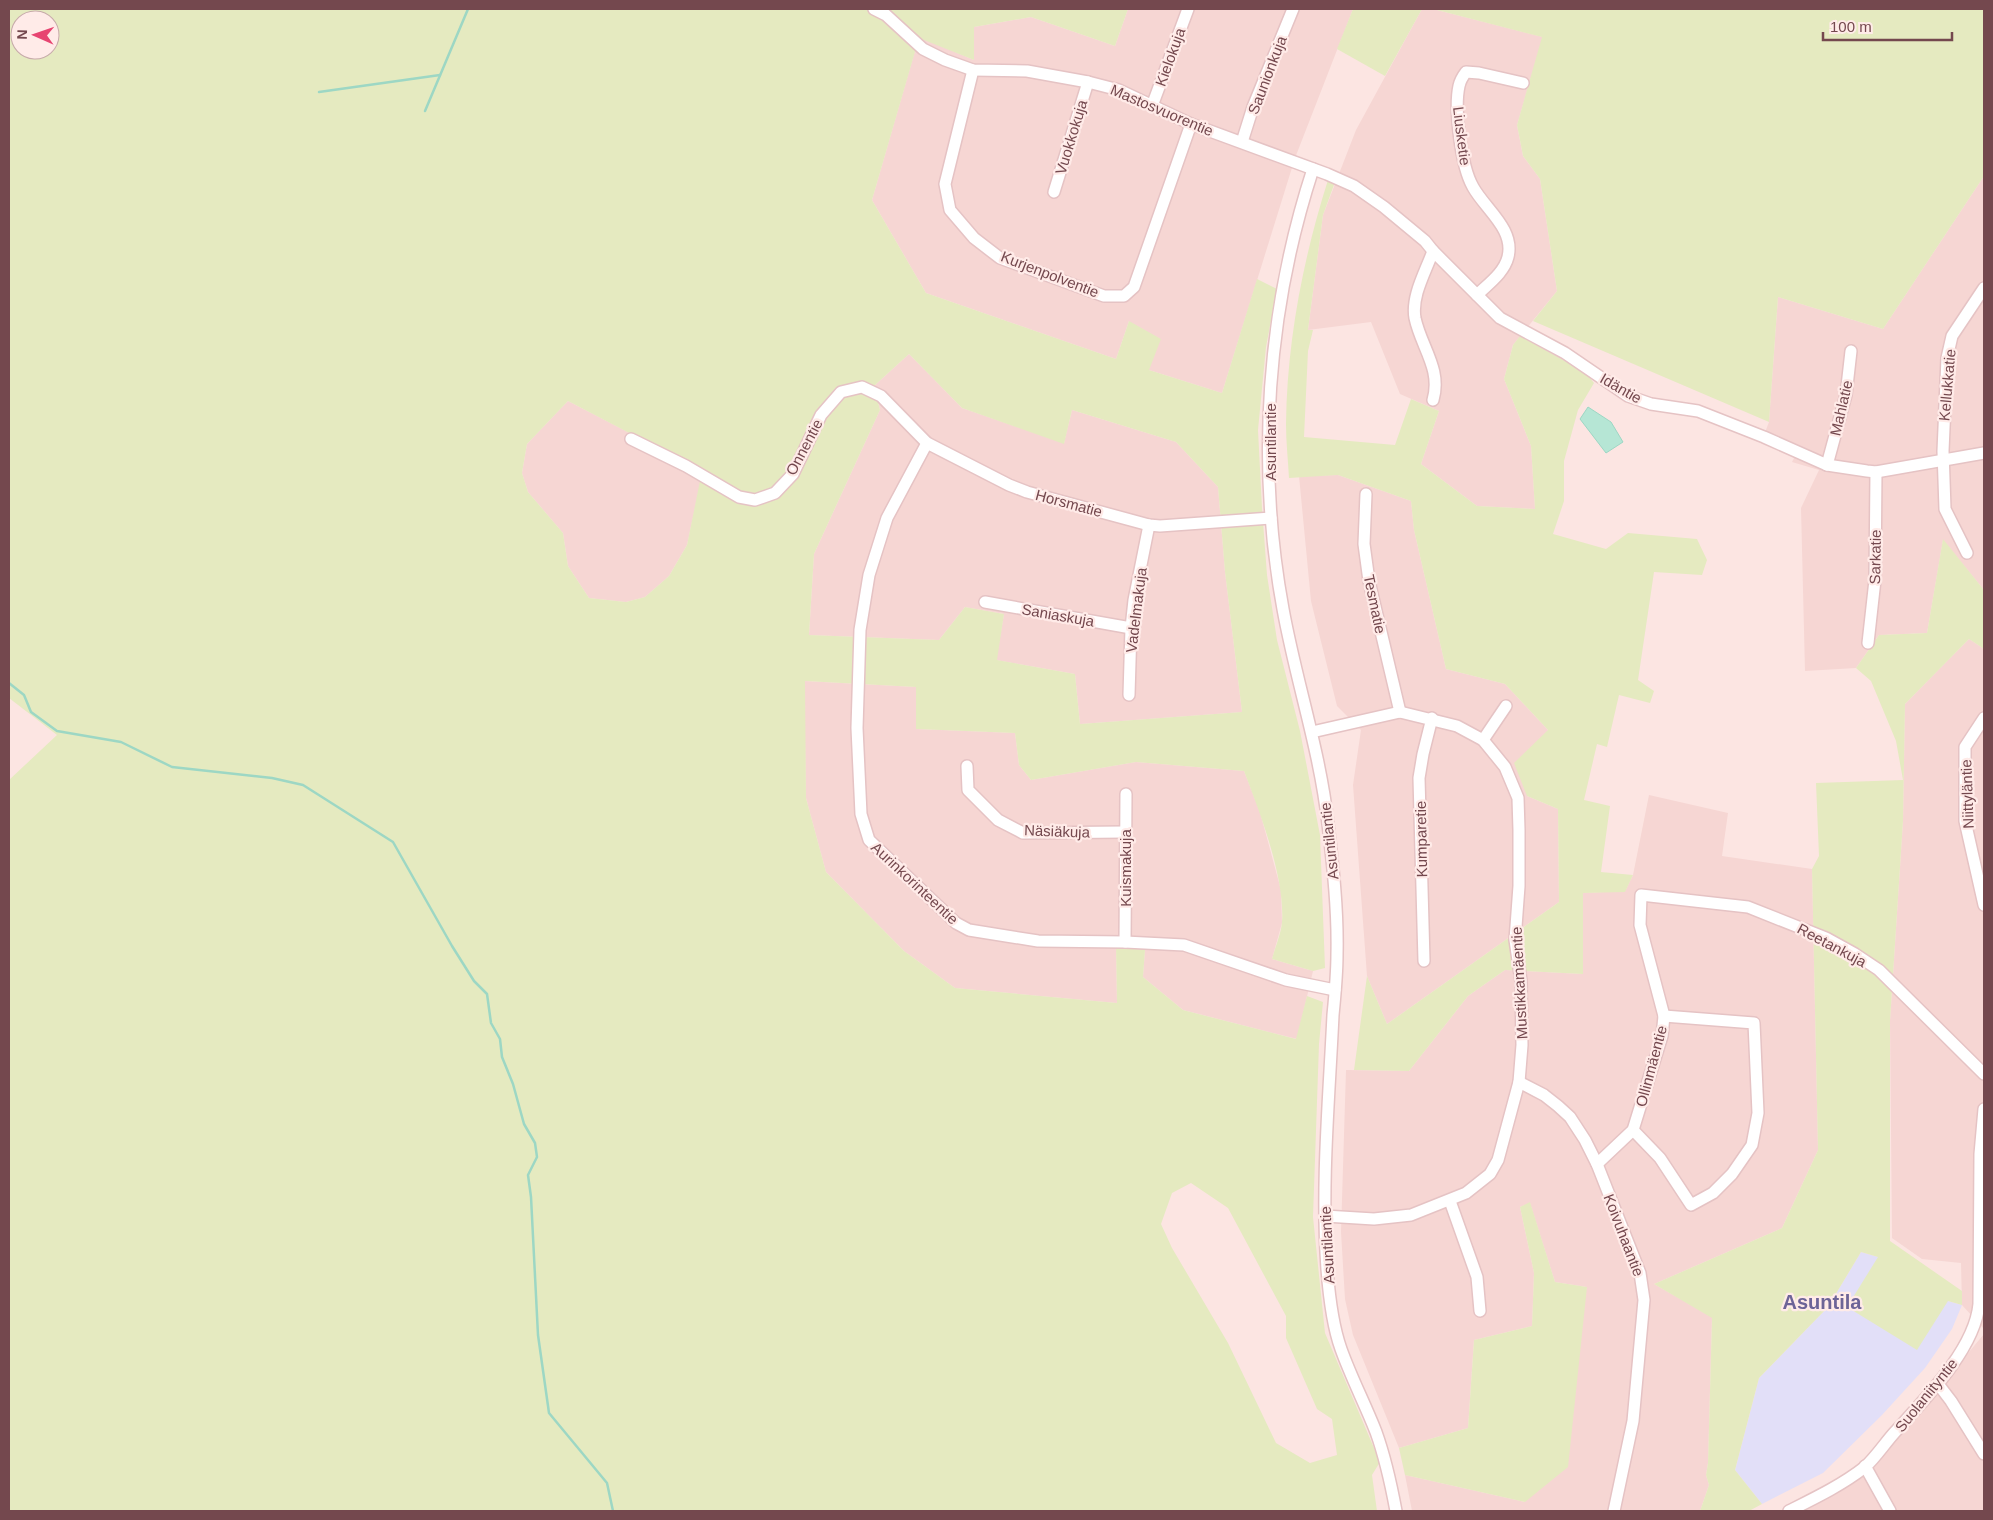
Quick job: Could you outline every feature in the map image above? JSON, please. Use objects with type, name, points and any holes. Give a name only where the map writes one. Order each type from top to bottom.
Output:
[{"type":"street","name":"Mastosvuorentie","points":[[874,9],[888,12],[923,49],[945,60],[973,70],[1027,71],[1088,82],[1119,90],[1191,124],[1313,169]]},
{"type":"street","name":"Kielokuja","points":[[1152,106],[1188,9]]},
{"type":"street","name":"Saunionkuja","points":[[1242,142],[1253,106],[1293,9]]},
{"type":"street","name":"Kurjenpolventie","points":[[973,70],[945,184],[950,210],[974,238],[1000,258],[1104,296],[1124,296],[1134,287],[1191,124]]},
{"type":"street","name":"Liusketie","points":[[1477,295],[1497,276],[1508,257],[1508,234],[1473,187],[1462,160],[1458,102],[1459,84],[1466,72],[1523,83]]},
{"type":"street","name":"Vuokkokuja","points":[[1054,192],[1088,82]]},
{"type":"street","name":"Idäntie","points":[[1313,169],[1354,186],[1398,218],[1425,241],[1500,318],[1565,353],[1628,396],[1651,404],[1698,411],[1764,437],[1827,465],[1876,472],[1984,453]]},
{"type":"street","name":"Asuntilantie","points":[[1313,169],[1296,232],[1275,333],[1269,406],[1271,518],[1283,612],[1321,776],[1328,822],[1338,950],[1324,1175],[1327,1270],[1333,1317],[1341,1349],[1379,1442],[1391,1484],[1396,1511]]},
{"type":"street","points":[[1433,251],[1417,294],[1415,305],[1415,318],[1436,378],[1433,400]]},
{"type":"street","name":"Kellukkatie","points":[[1967,553],[1945,509],[1943,461],[1947,358],[1952,336],[1984,288]]},
{"type":"street","name":"Mahlatie","points":[[1827,465],[1846,395],[1851,351]]},
{"type":"street","name":"Onnentie","points":[[631,439],[686,466],[739,497],[755,500],[775,492],[793,474],[821,415],[841,392],[862,387],[881,396],[892,406]]},
{"type":"street","name":"Horsmatie","points":[[892,406],[927,443],[1009,485],[1027,492],[1149,525],[1271,518]]},
{"type":"street","name":"Aurinkorinteentie","points":[[927,443],[888,518],[870,575],[860,630],[857,728],[862,814],[869,840],[956,923],[969,930],[1038,941],[1184,945],[1286,980],[1335,990]]},
{"type":"street","name":"Sarkatie","points":[[1868,643],[1875,580],[1876,472]]},
{"type":"street","name":"Tesmatie","points":[[1366,494],[1364,544],[1369,581],[1400,712]]},
{"type":"street","name":"Vadelmakuja","points":[[1129,695],[1131,628],[1134,600],[1149,525]]},
{"type":"street","name":"Saniaskuja","points":[[985,602],[1131,628]]},
{"type":"street","points":[[1483,740],[1506,706]]},
{"type":"street","name":"Mustikkamäentie","points":[[1312,732],[1400,712],[1432,718],[1457,726],[1483,740],[1505,767],[1518,798],[1519,886],[1515,940],[1521,981],[1523,1020],[1519,1082],[1503,1144],[1494,1167],[1490,1174],[1480,1183],[1450,1201],[1411,1215],[1374,1219],[1325,1216]]},
{"type":"street","name":"Kumparetie","points":[[1424,961],[1420,778],[1423,754],[1432,718]]},
{"type":"street","name":"Niittyläntie","points":[[1984,718],[1965,747],[1965,821],[1981,878],[1984,905]]},
{"type":"street","name":"Näsiäkuja","points":[[967,766],[968,790],[998,820],[1023,833],[1125,832]]},
{"type":"street","name":"Kuismakuja","points":[[1125,942],[1126,794]]},
{"type":"street","name":"Ollinmäentie","points":[[1597,1164],[1633,1130],[1655,1060],[1664,1016],[1640,925],[1640,895]]},
{"type":"street","name":"Reetankuja","points":[[1640,895],[1748,907],[1826,938],[1879,970],[1984,1074]]},
{"type":"street","points":[[1633,1130],[1660,1158],[1691,1205],[1714,1194],[1732,1174],[1752,1145],[1758,1113],[1754,1023],[1664,1016]]},
{"type":"street","name":"Koivuhaantie","points":[[1519,1082],[1544,1095],[1570,1117],[1585,1140],[1597,1164],[1640,1273],[1644,1300],[1632,1421],[1614,1511]]},
{"type":"street","name":"Suolaniityntie","points":[[1789,1511],[1826,1492],[1865,1466],[1938,1384],[1970,1336],[1978,1317],[1980,1154],[1984,1110]]},
{"type":"street","points":[[1450,1201],[1478,1277],[1480,1311]]},
{"type":"street","points":[[1938,1384],[1952,1401],[1984,1454]]},
{"type":"street","points":[[1865,1466],[1890,1511]]},
{"type":"shaded area","points":[[9,9],[1128,9],[1115,46],[1031,17],[974,27],[974,60],[919,38],[872,200],[926,293],[1116,359],[1129,321],[1161,339],[1149,370],[1222,393],[1257,279],[1277,289],[1266,347],[1258,430],[1262,508],[1267,575],[1277,640],[1300,731],[1320,835],[1325,968],[1313,971],[1272,959],[1282,922],[1280,885],[1270,845],[1244,771],[1136,762],[1031,780],[1019,765],[1015,733],[916,729],[916,687],[805,681],[806,798],[826,872],[904,951],[955,988],[1117,1003],[1116,947],[1145,950],[1143,977],[1183,1010],[1296,1039],[1307,996],[1323,1002],[1319,1044],[1313,1217],[1325,1333],[1380,1462],[1372,1475],[1377,1511],[9,1511],[9,780],[57,735],[9,698]],"holes":[[[909,354],[962,408],[1064,444],[1072,410],[1176,442],[1218,487],[1225,572],[1242,712],[1080,724],[1075,674],[997,660],[1004,614],[965,607],[939,640],[809,635],[814,554],[880,410],[874,386]],[[568,401],[702,471],[687,545],[669,576],[645,597],[626,602],[589,598],[568,566],[563,533],[528,492],[522,473],[527,444]],[[1191,1183],[1228,1208],[1286,1316],[1286,1338],[1317,1409],[1332,1419],[1337,1455],[1310,1463],[1276,1443],[1228,1343],[1172,1248],[1161,1224],[1172,1193]]]},
{"type":"shaded area","points":[[1128,9],[1353,9],[1295,158],[1222,393],[1149,370],[1129,321],[1116,359],[926,293],[872,200],[919,37],[974,60],[974,27],[1031,17],[1115,46]]},
{"type":"shaded area","points":[[1353,9],[1422,9],[1385,76],[1337,49]]},
{"type":"shaded area","points":[[1422,9],[1433,9],[1543,37],[1517,125],[1523,156],[1540,179],[1557,291],[1513,345],[1504,379],[1531,446],[1535,509],[1477,506],[1421,464],[1439,411],[1400,394],[1371,322],[1308,330],[1323,215],[1356,130]]},
{"type":"shaded area","points":[[1433,9],[1984,9],[1984,176],[1883,329],[1778,297],[1769,422],[1533,321],[1557,291],[1540,179],[1523,156],[1517,125],[1542,37]]},
{"type":"shaded area","points":[[1984,176],[1984,590],[1943,540],[1927,633],[1879,635],[1856,668],[1805,671],[1801,508],[1819,470],[1792,462],[1795,456],[1761,443],[1769,422],[1778,297],[1883,329]]},
{"type":"shaded area","points":[[1328,180],[1335,182],[1323,215],[1308,330],[1313,330],[1308,351],[1304,437],[1395,445],[1411,399],[1439,411],[1421,464],[1477,506],[1535,509],[1531,446],[1504,379],[1513,345],[1520,336],[1585,372],[1594,383],[1578,410],[1564,461],[1564,501],[1553,534],[1606,549],[1628,533],[1697,539],[1707,560],[1702,575],[1654,572],[1638,680],[1654,691],[1650,703],[1619,695],[1607,747],[1597,744],[1584,800],[1610,806],[1601,872],[1633,875],[1625,892],[1583,893],[1583,974],[1505,970],[1468,996],[1409,1071],[1354,1070],[1367,976],[1387,1024],[1559,902],[1558,809],[1527,796],[1514,763],[1548,730],[1505,684],[1446,669],[1414,530],[1411,501],[1338,475],[1289,478],[1286,424],[1289,362],[1293,331],[1304,270]]},
{"type":"shaded area","points":[[909,354],[962,408],[1064,443],[1072,410],[1176,442],[1218,487],[1225,572],[1242,712],[1080,724],[1075,674],[996,660],[1004,614],[965,607],[939,640],[809,635],[814,554],[880,410],[874,386]]},
{"type":"shaded area","points":[[568,401],[703,471],[687,545],[669,576],[645,597],[626,602],[589,598],[568,566],[563,533],[528,492],[522,473],[527,444]]},
{"type":"shaded area","points":[[1588,407],[1611,422],[1623,442],[1606,453],[1580,419]]},
{"type":"shaded area","points":[[1338,475],[1411,501],[1414,530],[1446,669],[1505,684],[1548,730],[1527,796],[1558,809],[1559,902],[1387,1024],[1367,976],[1353,785],[1361,730],[1337,706],[1311,601],[1299,476]]},
{"type":"shaded area","points":[[1943,539],[1984,590],[1984,649],[1969,639],[1905,704],[1903,821],[1890,1021],[1890,1241],[1962,1291],[1962,1305],[1948,1301],[1917,1350],[1847,1307],[1878,1257],[1861,1252],[1828,1307],[1759,1378],[1735,1470],[1762,1504],[1749,1511],[1700,1511],[1709,1485],[1706,1475],[1708,1463],[1712,1318],[1654,1284],[1782,1228],[1818,1150],[1812,869],[1819,856],[1816,783],[1903,780],[1896,741],[1871,681],[1856,668],[1879,635],[1927,633]]},
{"type":"shaded area","points":[[1969,639],[1984,649],[1984,1329],[1962,1305],[1961,1263],[1922,1259],[1892,1238],[1890,1021],[1903,821],[1905,704]]},
{"type":"shaded area","points":[[804,681],[916,687],[916,729],[1015,733],[1019,765],[1031,780],[1136,762],[1244,771],[1260,812],[1281,890],[1282,923],[1272,959],[1313,971],[1297,1039],[1183,1010],[1143,977],[1145,950],[1116,948],[1117,1003],[955,988],[904,951],[826,872],[806,798]]},
{"type":"shaded area","points":[[1649,795],[1728,813],[1722,856],[1812,869],[1818,1150],[1782,1228],[1654,1284],[1712,1317],[1708,1463],[1706,1475],[1709,1485],[1700,1511],[1412,1511],[1405,1475],[1525,1502],[1587,1287],[1555,1282],[1530,1203],[1520,1207],[1534,1273],[1532,1326],[1474,1340],[1468,1428],[1399,1448],[1353,1335],[1345,1299],[1341,1232],[1346,1070],[1409,1071],[1468,996],[1505,970],[1583,974],[1583,893],[1625,891],[1633,875]]},
{"type":"shaded area","points":[[1530,1202],[1555,1282],[1587,1287],[1568,1467],[1525,1502],[1405,1475],[1399,1448],[1468,1428],[1474,1340],[1532,1326],[1534,1273],[1520,1207]]},
{"type":"shaded area","points":[[1861,1252],[1878,1257],[1948,1301],[1962,1305],[1952,1329],[1925,1368],[1882,1415],[1823,1473],[1762,1504],[1735,1470],[1759,1378],[1828,1307]]},
{"type":"shaded area","points":[[1984,1334],[1984,1511],[1801,1511],[1874,1466]]},
{"type":"waterway","points":[[425,111],[468,9]]},
{"type":"waterway","points":[[319,92],[440,75]]},
{"type":"waterway","points":[[9,683],[24,695],[31,712],[57,731],[121,742],[172,767],[272,778],[303,785],[393,842],[452,946],[474,981],[487,994],[491,1023],[500,1039],[502,1057],[513,1084],[524,1124],[535,1143],[537,1157],[528,1175],[531,1197],[538,1335],[549,1413],[607,1483],[613,1511]]},
{"type":"district","name":"Asuntila","points":[[1822,1302]]}]
